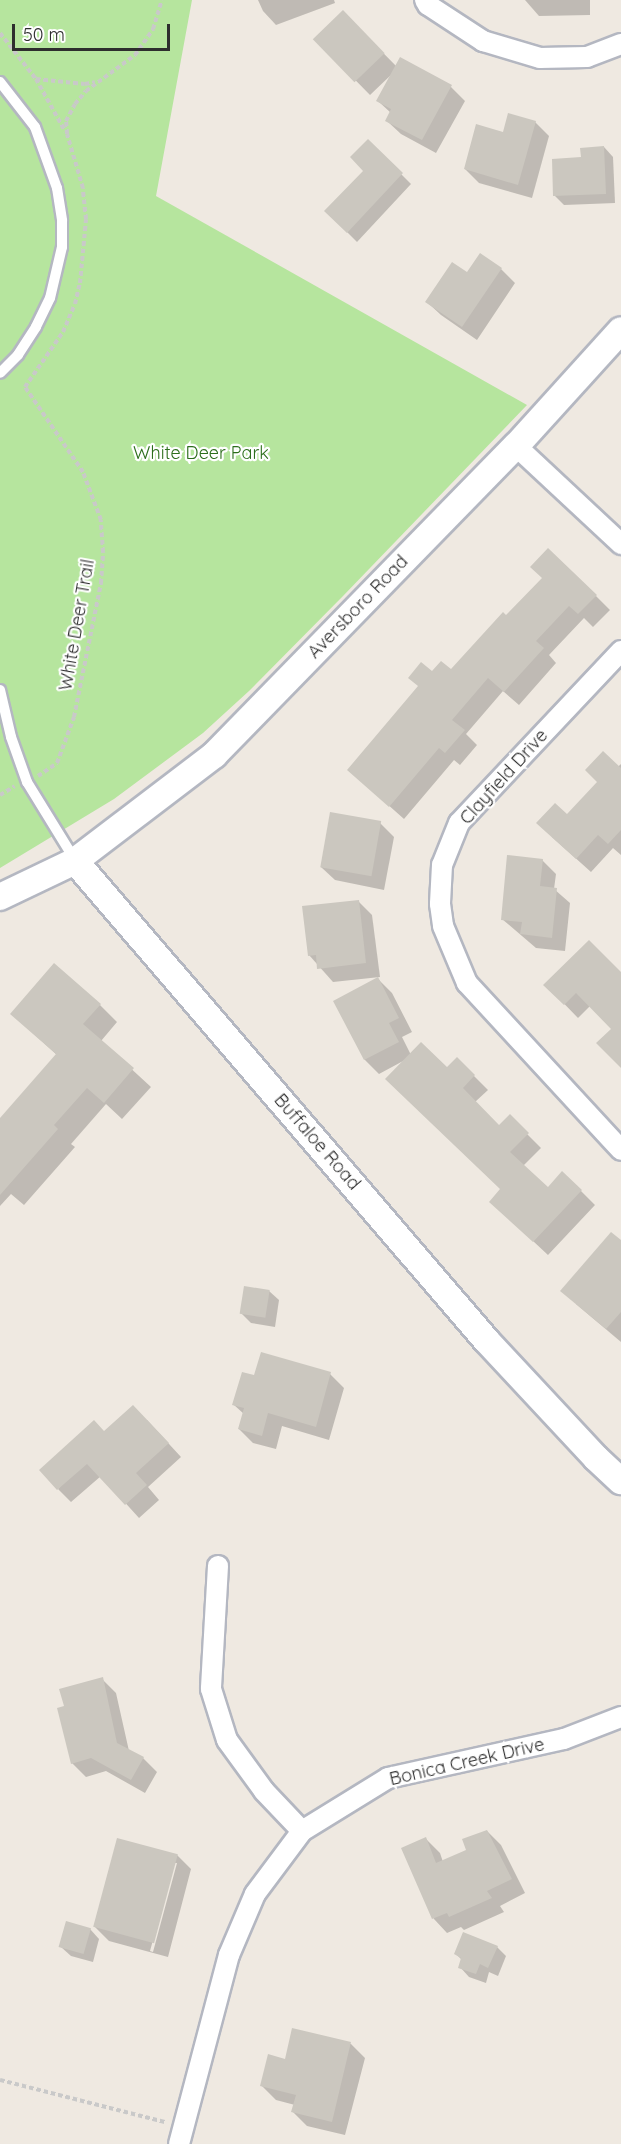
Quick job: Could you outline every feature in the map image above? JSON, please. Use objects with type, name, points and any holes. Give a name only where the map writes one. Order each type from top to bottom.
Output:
[{"type":"street","points":[[424,0],[428,5],[483,40],[540,58],[587,57],[621,44]]},
{"type":"street","name":"Aversboro Road","points":[[75,861],[214,754],[516,446],[621,330]]},
{"type":"street","points":[[516,446],[621,544]]},
{"type":"street","name":"Clayfield Drive","points":[[621,651],[459,823],[442,865],[440,904],[443,926],[467,983],[621,1150]]},
{"type":"street","points":[[0,897],[75,861]]},
{"type":"street","name":"Buffaloe Road","points":[[75,861],[486,1340],[596,1458],[621,1480]]},
{"type":"street","points":[[218,1566],[211,1689],[227,1740],[264,1791],[302,1831]]},
{"type":"street","name":"Bonica Creek Drive","points":[[181,2136],[229,1955],[255,1894],[302,1831],[388,1778],[564,1739],[621,1717]]},
{"type":"lane","points":[[0,82],[35,127],[46,152],[57,188],[62,247],[50,298],[36,327],[18,356],[0,373]]},
{"type":"lane","points":[[0,690],[11,737],[27,782],[75,861]]},
{"type":"path","points":[[155,0],[160,8]]},
{"type":"path","points":[[67,134],[66,122],[75,104],[86,91],[135,55],[153,29],[162,0]]},
{"type":"path","points":[[0,33],[36,79],[67,134],[81,176],[86,219],[80,283],[75,304],[63,332],[25,387]]},
{"type":"path","points":[[36,79],[85,84],[99,82]]},
{"type":"path","name":"White Deer Trail","points":[[19,382],[25,387],[83,472],[101,520],[103,552],[100,583],[74,717],[57,763],[38,777]]},
{"type":"path","points":[[0,795],[16,785]]},
{"type":"path","points":[[0,2080],[181,2136]]},
{"type":"green space","name":"White Deer Park","points":[[0,0],[192,0],[156,196],[527,405],[344,595],[249,691],[203,733],[114,799],[0,868]]},
{"type":"building","points":[[343,10],[385,53],[354,82],[313,39]]},
{"type":"building","points":[[400,57],[452,85],[422,140],[385,121],[391,109],[376,101]]},
{"type":"building","points":[[508,113],[536,121],[518,185],[464,169],[476,124],[503,132]]},
{"type":"building","points":[[368,139],[403,173],[347,233],[324,211],[363,171],[350,157]]},
{"type":"building","points":[[604,146],[606,194],[553,196],[552,159],[581,157],[580,148]]},
{"type":"building","points":[[480,253],[502,268],[462,327],[425,302],[452,262],[467,272]]},
{"type":"building","points":[[548,548],[597,595],[578,614],[569,606],[536,641],[544,648],[504,692],[488,678],[452,720],[465,730],[445,753],[439,748],[389,807],[347,770],[418,686],[408,678],[421,662],[432,671],[441,661],[451,669],[503,612],[506,615],[542,578],[530,567]]},
{"type":"building","points":[[603,751],[621,768],[621,830],[608,844],[598,835],[576,859],[536,823],[555,803],[567,814],[597,782],[585,770]]},
{"type":"building","points":[[330,812],[381,821],[371,876],[320,867]]},
{"type":"building","points":[[507,855],[543,859],[540,886],[557,888],[552,938],[520,934],[522,922],[501,920]]},
{"type":"building","points":[[359,900],[366,963],[317,969],[316,955],[308,956],[302,906]]},
{"type":"building","points":[[589,940],[621,972],[621,1068],[596,1043],[611,1029],[576,993],[564,1005],[543,985]]},
{"type":"building","points":[[54,963],[101,1004],[83,1024],[134,1068],[104,1103],[87,1088],[54,1125],[58,1129],[0,1195],[0,1118],[56,1054],[10,1014]]},
{"type":"building","points":[[378,977],[399,1018],[389,1023],[399,1042],[364,1060],[333,1001]]},
{"type":"building","points":[[421,1042],[447,1067],[457,1057],[475,1075],[463,1088],[499,1125],[510,1114],[529,1133],[510,1152],[548,1187],[562,1171],[582,1190],[533,1242],[489,1202],[500,1189],[385,1079]]},
{"type":"building","points":[[611,1232],[621,1240],[621,1312],[606,1329],[560,1291]]},
{"type":"building","points":[[244,1286],[270,1290],[265,1318],[240,1314]]},
{"type":"building","points":[[261,1352],[331,1372],[316,1427],[268,1413],[262,1436],[238,1429],[244,1408],[232,1405],[242,1372],[254,1375]]},
{"type":"building","points":[[133,1405],[169,1443],[136,1473],[147,1485],[125,1505],[87,1464],[57,1490],[39,1470],[94,1420],[104,1431]]},
{"type":"building","points":[[103,1677],[117,1743],[144,1757],[131,1780],[91,1758],[71,1764],[57,1708],[64,1706],[59,1689]]},
{"type":"building","points":[[487,1830],[512,1879],[487,1891],[492,1898],[449,1917],[447,1913],[432,1919],[401,1848],[426,1837],[436,1863],[466,1850],[462,1839]]},
{"type":"building","points":[[117,1838],[178,1854],[154,1943],[93,1927]]},
{"type":"building","points":[[66,1921],[91,1928],[84,1954],[59,1947]]},
{"type":"building","points":[[463,1932],[498,1946],[488,1968],[480,1964],[476,1974],[458,1968],[461,1958],[454,1954]]},
{"type":"building","points":[[292,2028],[351,2042],[332,2122],[291,2112],[296,2095],[260,2086],[268,2054],[285,2059]]}]
